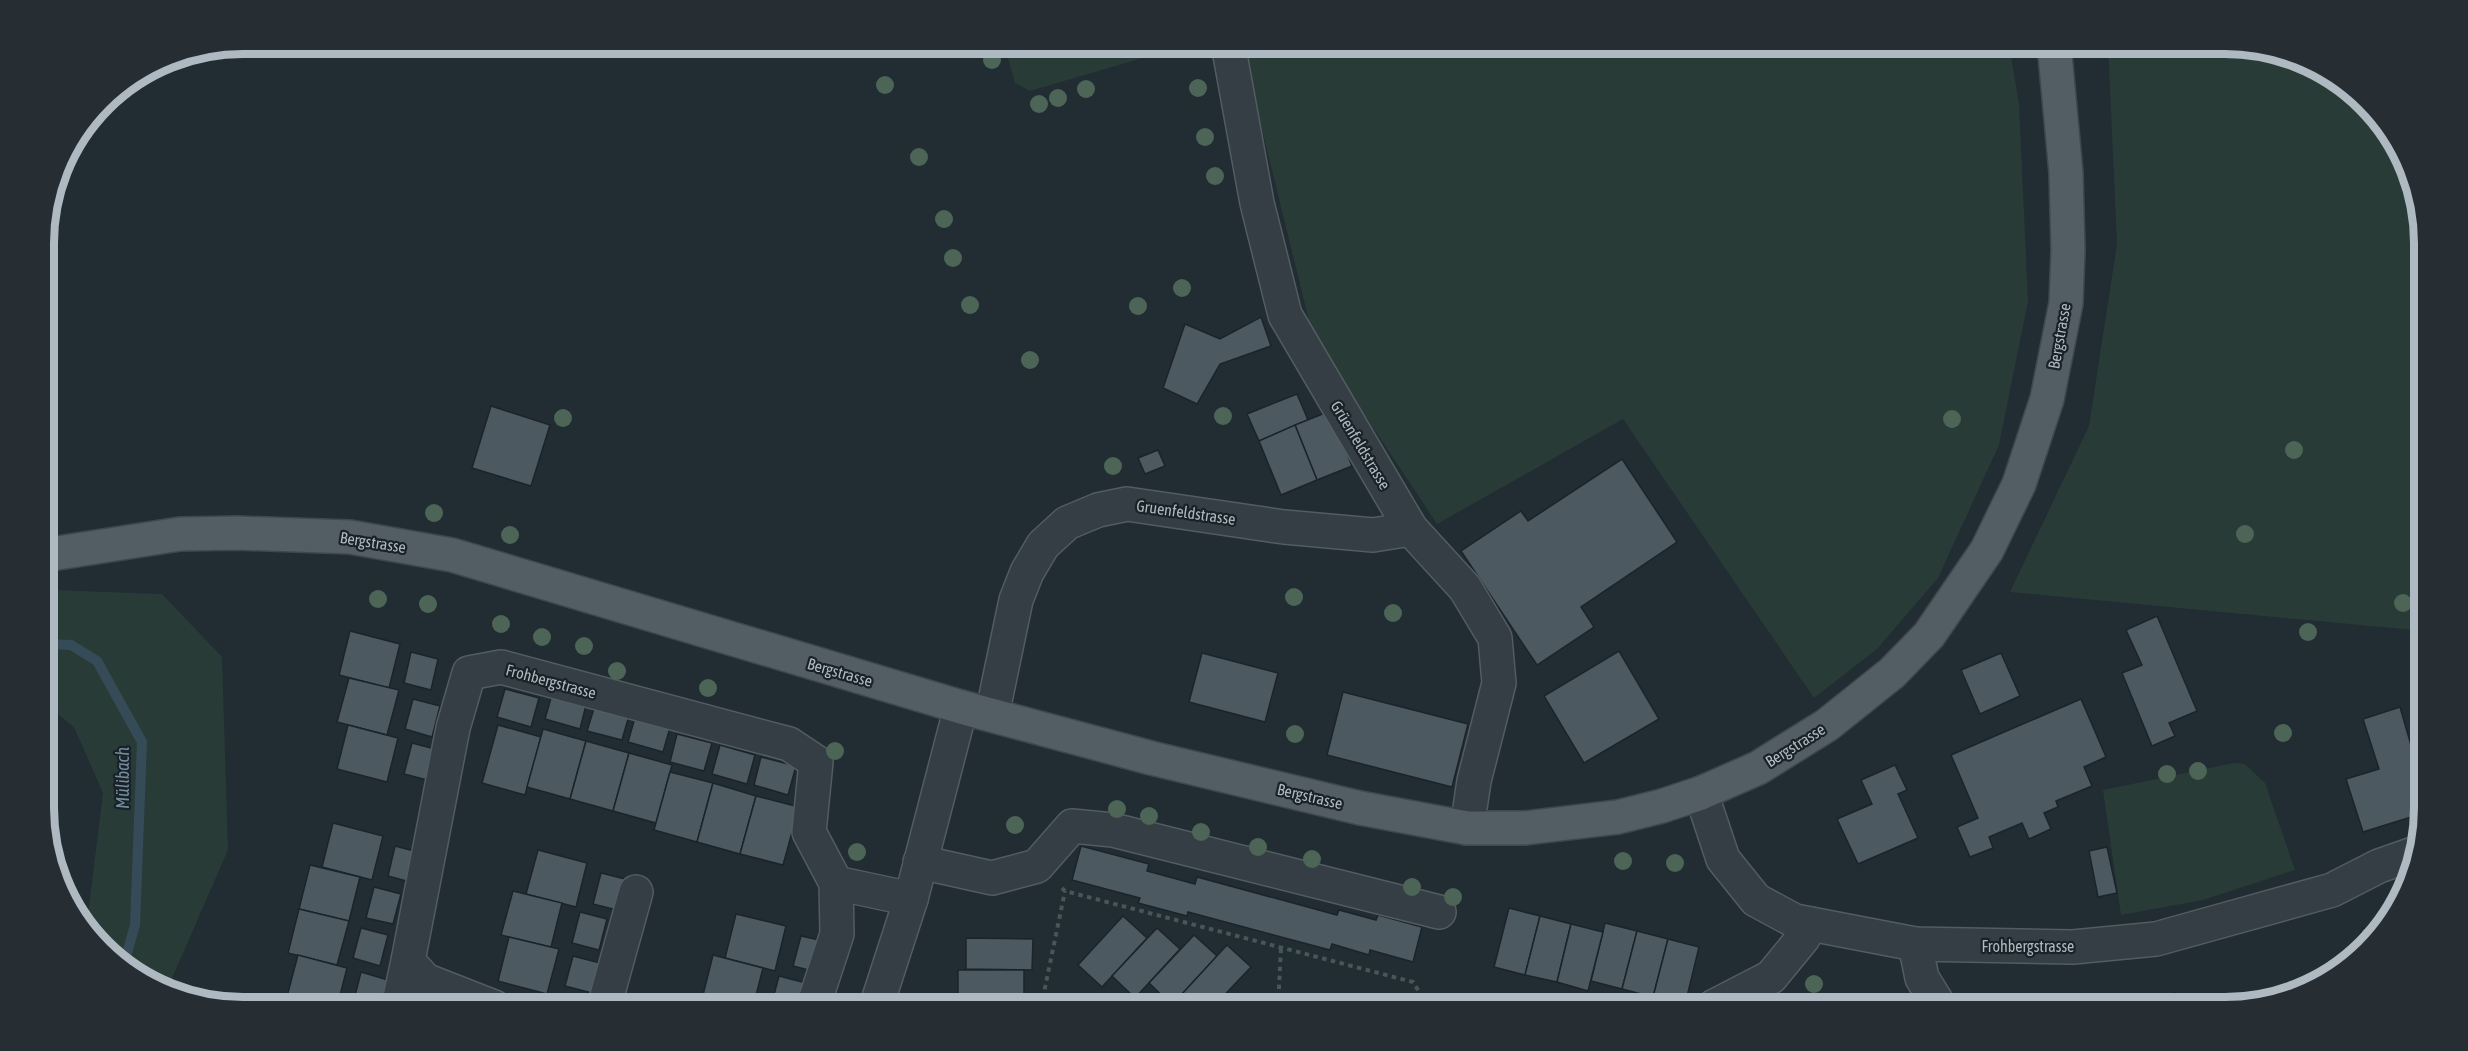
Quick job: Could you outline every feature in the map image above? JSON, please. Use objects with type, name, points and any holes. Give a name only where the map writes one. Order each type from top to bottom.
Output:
[{"type":"main road","name":"Bergstrasse","points":[[54,554],[180,534],[238,533],[350,537],[452,555],[519,573],[650,616],[961,707],[1184,767],[1360,807],[1467,828],[1524,828],[1618,817],[1701,793],[1758,768],[1827,725],[1892,673],[1929,635],[1987,550],[2019,484],[2047,399],[2066,303],[2068,250],[2066,173],[2055,54]]},
{"type":"street","name":"Grüenfeldstrasse","points":[[1230,54],[1257,203],[1284,315],[1411,529],[1465,588],[1495,638],[1499,683],[1474,782],[1467,828]]},
{"type":"street","name":"Gruenfeldstrasse","points":[[992,715],[1016,600],[1027,572],[1043,545],[1068,523],[1098,510],[1127,504],[1284,527],[1373,535],[1411,529]]},
{"type":"street","name":"Frohbergstrasse","points":[[408,961],[453,728],[470,673],[501,667],[789,744],[816,762],[809,832],[836,883],[837,933],[816,997]]},
{"type":"street","points":[[879,997],[911,899],[961,707]]},
{"type":"street","name":"Frohbergstrasse","points":[[1701,793],[1723,859],[1756,900],[1795,921],[1915,944],[2073,947],[2156,939],[2331,890],[2379,866],[2407,856]]},
{"type":"street","points":[[920,862],[992,878],[1037,866],[1072,826],[1113,830],[1439,912]]},
{"type":"street","points":[[836,883],[911,899]]},
{"type":"street","points":[[607,997],[636,892]]},
{"type":"street","points":[[1728,997],[1771,977],[1803,938],[1811,924]]},
{"type":"street","points":[[1915,944],[1922,978],[1934,997]]},
{"type":"street","points":[[400,997],[408,961]]},
{"type":"street","points":[[408,961],[425,980],[468,997]]},
{"type":"path","points":[[1037,866],[1065,891],[1413,982],[1423,997]]},
{"type":"path","points":[[1043,997],[1065,891]]},
{"type":"path","points":[[1279,997],[1281,948]]},
{"type":"green space","points":[[1007,54],[1156,54],[1030,91],[1015,83]]},
{"type":"green space","points":[[1243,54],[2011,54],[2019,104],[2028,301],[1999,445],[1938,578],[1877,649],[1814,698],[1623,419],[1437,524],[1313,337]]},
{"type":"green space","points":[[2108,54],[2238,54],[2286,64],[2320,79],[2340,93],[2359,109],[2375,128],[2389,148],[2400,170],[2408,194],[2414,243],[2414,630],[2010,592],[2089,426],[2117,244]]},
{"type":"green space","points":[[54,590],[162,594],[222,657],[228,850],[170,983],[128,958],[109,942],[88,916],[103,793],[74,727],[54,711]]},
{"type":"green space","points":[[2234,763],[2245,764],[2265,783],[2295,870],[2203,900],[2121,915],[2103,790]]},
{"type":"building","points":[[1261,317],[1271,346],[1220,364],[1197,404],[1163,388],[1185,324],[1220,339]]},
{"type":"building","points":[[1297,394],[1308,420],[1259,441],[1247,414]]},
{"type":"building","points":[[491,406],[550,425],[531,486],[472,468]]},
{"type":"building","points":[[1330,411],[1352,466],[1317,480],[1295,425]]},
{"type":"building","points":[[1295,425],[1317,480],[1281,495],[1259,441]]},
{"type":"building","points":[[1158,450],[1165,466],[1145,474],[1138,458]]},
{"type":"building","points":[[1622,459],[1677,542],[1581,607],[1594,627],[1537,665],[1461,551],[1521,511],[1528,521]]},
{"type":"building","points":[[2157,616],[2197,711],[2169,723],[2175,736],[2152,746],[2122,673],[2142,665],[2126,630]]},
{"type":"building","points":[[350,631],[400,644],[389,688],[339,675]]},
{"type":"building","points":[[1619,651],[1659,719],[1584,763],[1544,696]]},
{"type":"building","points":[[411,652],[438,659],[431,690],[404,683]]},
{"type":"building","points":[[1202,653],[1278,673],[1265,722],[1189,702]]},
{"type":"building","points":[[2001,653],[2020,696],[1980,714],[1961,670]]},
{"type":"building","points":[[349,678],[399,690],[387,735],[337,722]]},
{"type":"building","points":[[505,689],[539,698],[531,727],[497,717]]},
{"type":"building","points":[[553,691],[587,701],[580,729],[545,719]]},
{"type":"building","points":[[1343,692],[1468,724],[1452,787],[1327,755]]},
{"type":"building","points":[[413,699],[440,706],[432,737],[405,729]]},
{"type":"building","points":[[2081,699],[2106,757],[2084,767],[2092,786],[2056,801],[2058,807],[2044,813],[2051,829],[2029,839],[2022,823],[1989,837],[1993,848],[1970,857],[1957,827],[1978,818],[1951,755]]},
{"type":"building","points":[[596,702],[630,712],[622,740],[587,731]]},
{"type":"building","points":[[2400,707],[2414,752],[2414,816],[2363,832],[2346,779],[2379,769],[2363,719]]},
{"type":"building","points":[[636,714],[671,724],[663,752],[628,742]]},
{"type":"building","points":[[348,725],[398,738],[387,782],[337,769]]},
{"type":"building","points":[[498,725],[541,737],[525,795],[482,783]]},
{"type":"building","points":[[543,729],[586,741],[570,799],[527,787]]},
{"type":"building","points":[[677,734],[712,743],[704,771],[670,762]]},
{"type":"building","points":[[586,741],[629,753],[613,811],[570,799]]},
{"type":"building","points":[[412,743],[439,750],[431,781],[404,774]]},
{"type":"building","points":[[720,745],[755,755],[747,784],[712,774]]},
{"type":"building","points":[[629,753],[672,765],[656,823],[613,811]]},
{"type":"building","points":[[761,757],[796,766],[788,795],[754,785]]},
{"type":"building","points":[[1895,765],[1907,790],[1898,794],[1918,838],[1858,864],[1837,819],[1872,804],[1861,780]]},
{"type":"building","points":[[670,772],[713,783],[697,842],[654,830]]},
{"type":"building","points":[[713,783],[756,796],[740,854],[697,842]]},
{"type":"building","points":[[756,796],[799,807],[783,865],[740,854]]},
{"type":"building","points":[[333,823],[383,836],[372,880],[322,867]]},
{"type":"building","points":[[395,846],[422,853],[414,883],[388,876]]},
{"type":"building","points":[[1081,846],[1149,864],[1147,871],[1195,884],[1197,877],[1337,915],[1339,910],[1376,920],[1378,915],[1422,927],[1413,962],[1370,950],[1369,955],[1332,944],[1330,950],[1188,912],[1187,916],[1138,903],[1140,898],[1072,880]]},
{"type":"building","points":[[2107,847],[2117,893],[2098,897],[2089,851]]},
{"type":"building","points":[[538,850],[587,863],[576,907],[526,894]]},
{"type":"building","points":[[310,865],[360,877],[349,921],[299,909]]},
{"type":"building","points":[[601,873],[629,880],[621,911],[593,904]]},
{"type":"building","points":[[374,887],[401,894],[393,924],[366,918]]},
{"type":"building","points":[[513,891],[562,903],[551,947],[501,935]]},
{"type":"building","points":[[1509,908],[1540,916],[1525,975],[1494,967]]},
{"type":"building","points":[[299,909],[349,921],[337,965],[288,953]]},
{"type":"building","points":[[580,912],[607,919],[599,950],[572,943]]},
{"type":"building","points":[[736,914],[786,926],[775,971],[725,958]]},
{"type":"building","points":[[1123,916],[1147,938],[1102,987],[1078,965]]},
{"type":"building","points":[[1540,916],[1571,924],[1557,982],[1525,975]]},
{"type":"building","points":[[1605,923],[1637,931],[1622,989],[1591,981]]},
{"type":"building","points":[[1571,924],[1603,932],[1588,991],[1557,982]]},
{"type":"building","points":[[361,928],[388,935],[380,966],[353,958]]},
{"type":"building","points":[[1157,928],[1180,949],[1136,997],[1112,976]]},
{"type":"building","points":[[2363,928],[2368,931],[2359,942],[2355,946]]},
{"type":"building","points":[[1637,931],[1668,939],[1653,997],[1622,989]]},
{"type":"building","points":[[1194,935],[1217,956],[1179,997],[1164,997],[1149,983]]},
{"type":"building","points":[[801,936],[828,942],[820,973],[793,966]]},
{"type":"building","points":[[509,937],[559,949],[547,994],[498,981]]},
{"type":"building","points":[[966,938],[1033,939],[1032,970],[966,969]]},
{"type":"building","points":[[1668,939],[1699,947],[1687,997],[1653,997]]},
{"type":"building","points":[[1227,945],[1251,967],[1222,997],[1185,997],[1182,994]]},
{"type":"building","points":[[298,955],[347,968],[340,997],[287,997]]},
{"type":"building","points":[[713,955],[763,968],[756,997],[702,997]]},
{"type":"building","points":[[573,956],[600,963],[592,993],[565,986]]},
{"type":"building","points":[[958,970],[1024,970],[1024,997],[958,997]]},
{"type":"building","points":[[361,972],[388,980],[384,997],[355,997]]},
{"type":"building","points":[[779,976],[806,983],[802,997],[773,997]]},
{"type":"building","points":[[2175,992],[2179,997],[2169,997]]},
{"type":"waterway","name":"Mülibach","points":[[54,644],[71,645],[97,661],[142,742],[135,925],[126,956]]}]
